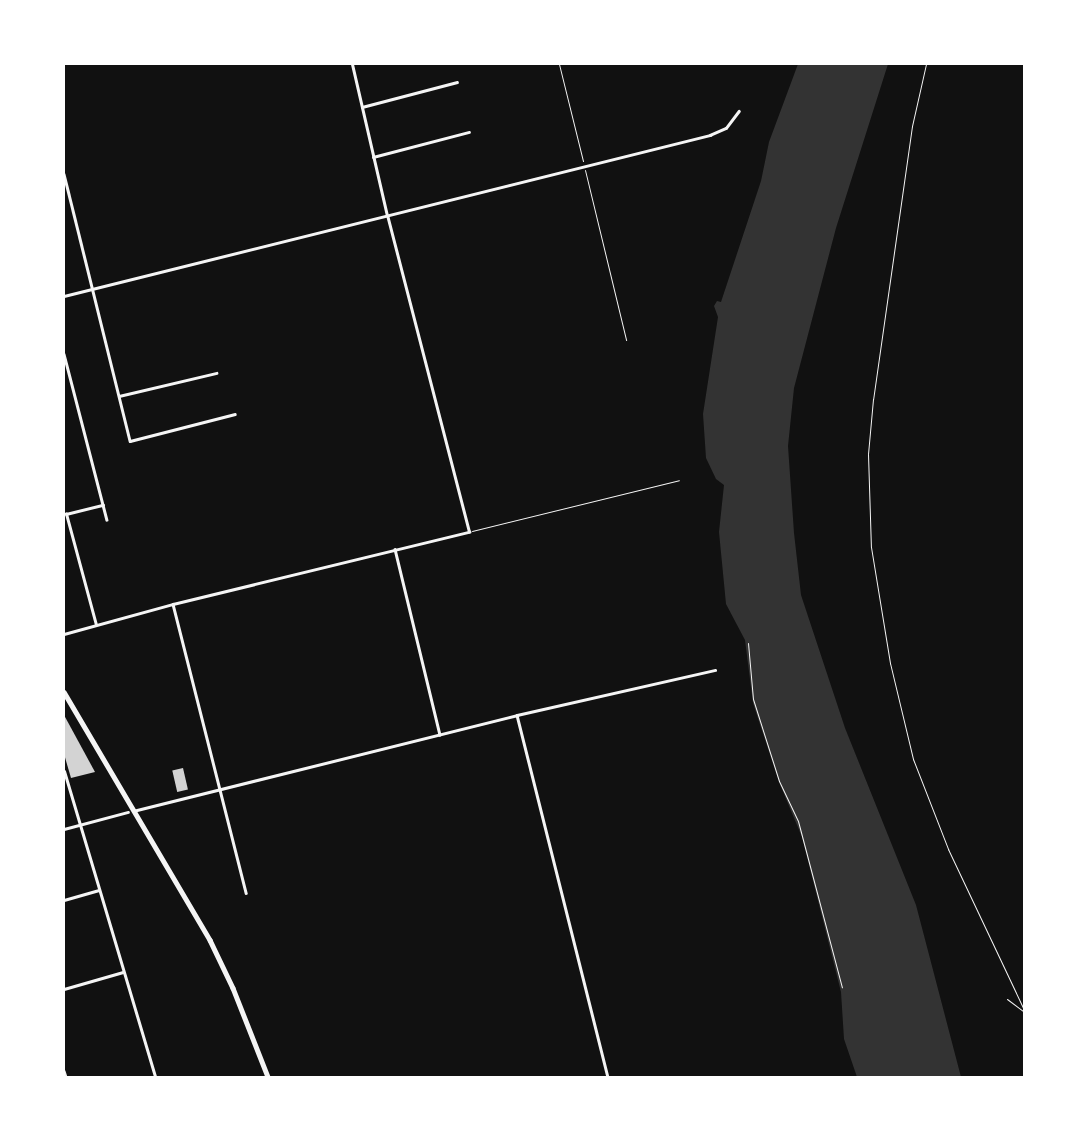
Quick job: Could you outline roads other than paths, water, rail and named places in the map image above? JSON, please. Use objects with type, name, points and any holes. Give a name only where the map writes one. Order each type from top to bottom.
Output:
[{"type":"main road","points":[[64,692],[130,812],[210,940],[233,988],[268,1077]]},
{"type":"street","points":[[64,634],[173,604],[468,532],[387,216],[352,64]]},
{"type":"street","points":[[362,107],[457,82]]},
{"type":"street","points":[[64,296],[710,135],[726,128],[739,111]]},
{"type":"street","points":[[373,157],[469,132]]},
{"type":"street","points":[[64,174],[94,288],[130,441],[235,414]]},
{"type":"street","points":[[64,354],[107,520]]},
{"type":"street","points":[[119,396],[216,373]]},
{"type":"street","points":[[96,625],[66,514],[102,505]]},
{"type":"street","points":[[395,549],[440,735]]},
{"type":"street","points":[[173,604],[246,893]]},
{"type":"street","points":[[64,830],[220,788],[517,715],[714,670]]},
{"type":"street","points":[[517,715],[608,1077]]},
{"type":"street","points":[[64,771],[155,1077]]},
{"type":"street","points":[[64,900],[98,890]]},
{"type":"street","points":[[64,988],[123,972]]},
{"type":"street","points":[[64,1071],[66,1077]]}]
